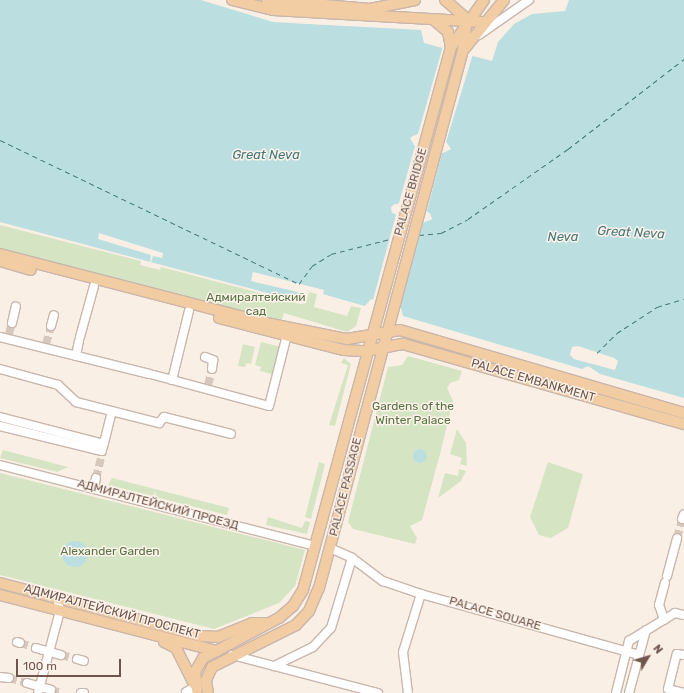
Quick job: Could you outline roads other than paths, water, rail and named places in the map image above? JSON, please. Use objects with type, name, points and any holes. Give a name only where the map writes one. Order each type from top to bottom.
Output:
[{"type":"main road","points":[[232,0],[435,21],[467,19],[483,22]]},
{"type":"main road","points":[[267,0],[362,9],[389,3],[415,0]]},
{"type":"main road","points":[[445,0],[467,19]]},
{"type":"main road","name":"PALACE BRIDGE","points":[[370,337],[451,46],[467,19],[484,0]]},
{"type":"main road","points":[[465,48],[483,22],[504,0]]},
{"type":"main road","points":[[465,48],[467,19]]},
{"type":"main road","points":[[435,21],[448,32],[451,46]]},
{"type":"main road","name":"PALACE BRIDGE","points":[[386,332],[465,48]]},
{"type":"main road","points":[[0,254],[266,323],[347,339],[370,337],[386,332],[400,330],[684,414]]},
{"type":"main road","name":"PALACE EMBANKMENT","points":[[0,261],[344,350],[366,351],[403,344],[684,424]]},
{"type":"main road","name":"PALACE PASSAGE","points":[[330,548],[386,332]]},
{"type":"main road","name":"PALACE PASSAGE","points":[[315,546],[370,337]]},
{"type":"main road","points":[[194,691],[196,667],[214,651],[270,623],[299,599],[315,546]]},
{"type":"main road","points":[[208,693],[208,672],[232,655],[302,618],[316,596],[330,548]]},
{"type":"main road","name":"АДМИРАЛТЕЙСКИЙ ПРОСПЕКТ","points":[[0,583],[207,637],[223,635],[252,623],[270,623]]},
{"type":"main road","name":"АДМИРАЛТЕЙСКИЙ ПРОСПЕКТ","points":[[0,595],[232,655]]},
{"type":"main road","points":[[156,636],[176,648],[194,691]]},
{"type":"street","points":[[465,48],[494,23],[529,0]]},
{"type":"street","points":[[483,22],[494,23]]},
{"type":"street","points":[[76,356],[94,286]]},
{"type":"street","points":[[12,323],[16,306]]},
{"type":"street","points":[[172,380],[176,350],[189,311]]},
{"type":"street","points":[[51,326],[54,315]]},
{"type":"street","points":[[5,336],[45,346],[76,356],[103,361],[151,376],[207,387],[269,406],[288,335]]},
{"type":"street","points":[[205,356],[213,360],[212,369]]},
{"type":"street","points":[[0,369],[58,385],[76,402],[159,423],[164,417],[232,434]]},
{"type":"street","points":[[103,450],[112,411]]},
{"type":"street","points":[[0,417],[103,450]]},
{"type":"street","points":[[0,426],[103,450]]},
{"type":"street","name":"АДМИРАЛТЕЙСКИЙ ПРОЕЗД","points":[[0,465],[315,546]]},
{"type":"street","points":[[94,489],[96,478]]},
{"type":"street","points":[[664,620],[659,605],[677,538]]},
{"type":"street","name":"PALACE SQUARE","points":[[330,548],[352,558],[384,581],[420,594],[639,655]]},
{"type":"street","points":[[274,666],[312,647],[331,628],[338,613],[352,558]]},
{"type":"street","points":[[408,693],[403,675],[403,652],[420,594]]},
{"type":"street","points":[[39,690],[60,611],[56,598]]},
{"type":"street","points":[[616,693],[629,641],[675,613],[684,615]]},
{"type":"street","points":[[629,693],[646,630]]},
{"type":"street","points":[[36,648],[61,655]]},
{"type":"street","points":[[684,655],[677,654],[668,689],[684,693]]},
{"type":"street","points":[[232,655],[361,691],[378,693]]},
{"type":"street","points":[[0,677],[9,678]]},
{"type":"street","points":[[27,683],[39,690],[51,690]]},
{"type":"water","points":[[0,0],[201,0],[273,22],[421,30],[424,43],[492,61],[498,42],[514,24],[532,14],[565,11],[569,0],[684,0],[684,398],[600,374],[588,366],[582,369],[403,316],[401,308],[371,299],[365,306],[308,290],[301,302],[0,222]],"holes":[[[418,134],[446,142],[451,149],[443,153],[414,145],[411,137]],[[394,204],[430,213],[432,219],[425,222],[392,213],[391,208]]]},
{"type":"water","points":[[420,449],[425,451],[427,456],[425,461],[420,463],[415,461],[413,456],[415,451]]},
{"type":"water","points":[[75,541],[84,545],[88,554],[84,563],[75,567],[66,563],[62,554],[66,545]]},
{"type":"tunnel","points":[[9,334],[12,323]]},
{"type":"tunnel","points":[[46,344],[51,326]]},
{"type":"tunnel","points":[[208,385],[212,369]]},
{"type":"tunnel","points":[[96,478],[102,454]]},
{"type":"tunnel","points":[[677,538],[682,519]]},
{"type":"tunnel","points":[[20,643],[36,648]]},
{"type":"tunnel","points":[[61,655],[77,659]]},
{"type":"tunnel","points":[[9,678],[27,683]]},
{"type":"tunnel","points":[[51,690],[62,693]]},
{"type":"water label","name":"Great Neva","points":[[266,155]]},
{"type":"water label","name":"Great Neva","points":[[631,233]]},
{"type":"water label","name":"Neva","points":[[563,237]]},
{"type":"park label","name":"Адмиралтейский сад","points":[[256,305]]},
{"type":"park label","name":"Gardens of the Winter Palace","points":[[413,414]]},
{"type":"park label","name":"Alexander Garden","points":[[110,552]]}]
